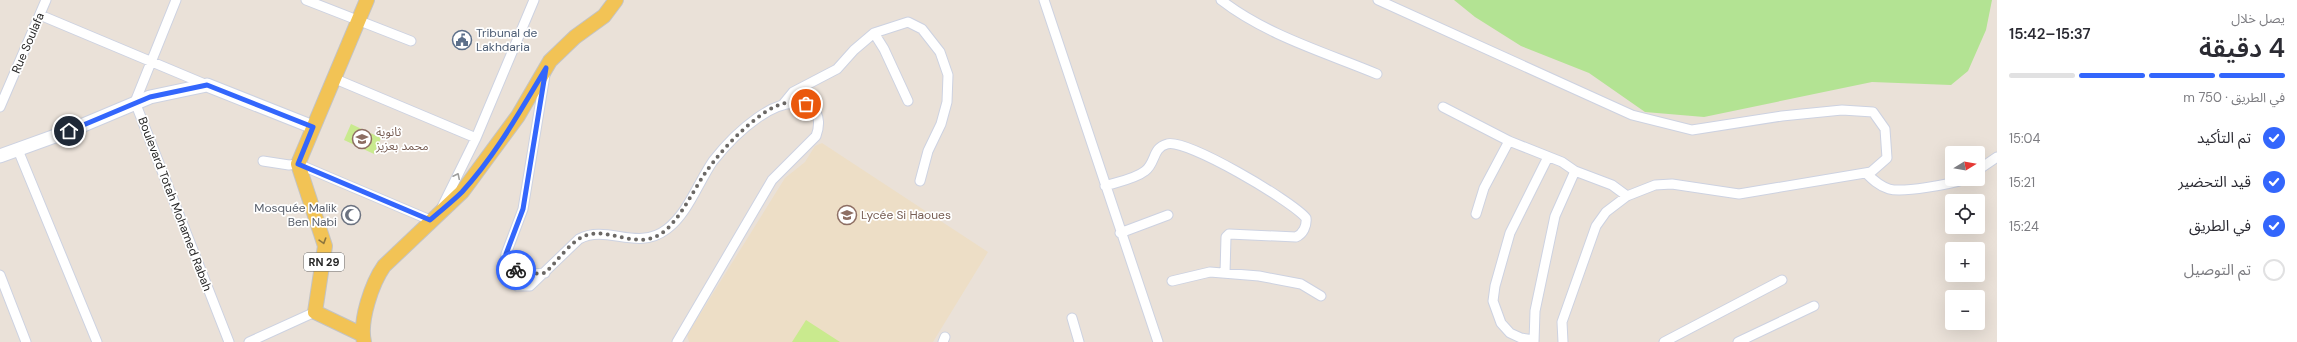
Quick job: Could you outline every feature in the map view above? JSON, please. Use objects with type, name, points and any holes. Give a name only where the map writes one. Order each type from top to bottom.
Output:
[{"type":"main road","points":[[298,164],[367,0]]},
{"type":"main road","points":[[316,312],[364,339],[367,306],[376,276],[384,266],[435,216],[462,192],[493,152],[518,116],[550,61],[575,37],[604,16],[616,0]]},
{"type":"main road","points":[[0,156],[135,102],[168,92],[207,85],[313,127]]},
{"type":"main road","name":"RN 29","points":[[298,164],[325,246],[316,312]]},
{"type":"street","name":"Rue Soulafa","points":[[0,107],[46,0]]},
{"type":"street","name":"Boulevard Totah Mohamed Rabah","points":[[176,0],[135,102],[229,342]]},
{"type":"street","points":[[306,0],[357,22],[411,41]]},
{"type":"street","points":[[263,161],[289,165],[298,164],[435,216],[476,138],[534,0]]},
{"type":"street","points":[[1044,0],[1120,232],[1158,342]]},
{"type":"street","points":[[1221,0],[1242,17],[1377,74]]},
{"type":"street","points":[[1378,0],[1632,115],[1692,130],[1782,116],[1842,110],[1873,112],[1885,129],[1887,158],[1871,172],[1739,194],[1672,184],[1655,185],[1628,196],[1606,212],[1596,226],[1562,322],[1562,342]]},
{"type":"street","points":[[40,15],[207,85]]},
{"type":"street","points":[[784,103],[793,92],[837,69],[874,34],[908,22],[922,29],[940,52],[948,75],[947,102],[941,124],[928,151],[920,181]]},
{"type":"street","points":[[874,34],[887,56],[908,101]]},
{"type":"street","points":[[546,68],[523,209],[506,254],[503,275],[506,279],[517,286],[530,286],[579,239],[588,234],[644,240],[667,229],[681,214],[714,160],[737,136],[771,108],[784,103],[795,102],[806,104],[814,110],[818,119],[819,128],[816,136],[772,180],[677,342]]},
{"type":"street","points":[[333,78],[476,138]]},
{"type":"street","points":[[1443,107],[1509,141],[1548,157],[1575,171],[1612,185],[1628,196]]},
{"type":"street","points":[[1476,214],[1484,188],[1509,141]]},
{"type":"street","points":[[1105,186],[1144,172],[1150,166],[1157,150],[1167,144],[1176,143],[1196,150],[1268,189],[1294,206],[1306,218],[1305,228],[1300,235],[1296,237],[1229,234],[1226,237],[1225,273]]},
{"type":"street","points":[[18,150],[97,342]]},
{"type":"street","points":[[1548,157],[1510,233],[1495,286],[1493,301],[1501,323],[1510,333],[1521,338],[1534,341],[1535,311],[1554,216],[1575,171]]},
{"type":"street","points":[[1985,165],[1997,157]]},
{"type":"street","points":[[1866,173],[1877,183],[1890,189],[1932,187],[1945,184]]},
{"type":"street","points":[[1120,232],[1168,215]]},
{"type":"street","points":[[506,254],[508,263],[512,268],[524,274],[545,273]]},
{"type":"street","points":[[1172,281],[1202,273],[1225,273],[1259,276],[1290,281],[1312,289],[1321,296]]},
{"type":"street","points":[[0,275],[26,342]]},
{"type":"street","points":[[1664,342],[1782,280]]},
{"type":"street","points":[[1738,342],[1814,306]]},
{"type":"street","points":[[249,342],[316,312]]},
{"type":"street","points":[[1072,318],[1079,342]]},
{"type":"shaded area","name":"Lycée Si Haoues","points":[[822,143],[988,252],[933,342],[689,342],[687,335],[785,178],[805,162],[815,146]]},
{"type":"green space","points":[[1454,0],[1992,0],[1986,30],[1968,71],[1951,85],[1872,82],[1704,117],[1645,112],[1589,73],[1521,46],[1475,17]]},
{"type":"green space","points":[[351,124],[381,138],[374,154],[344,140]]},
{"type":"green space","points":[[806,320],[840,342],[792,342]]},
{"type":"way so far","points":[[516,270],[524,274],[545,273],[579,239],[588,234],[644,240],[667,229],[681,214],[714,160],[737,136],[771,108],[784,103],[795,102],[806,104]]},
{"type":"place","name":"Tribunal de Lakhdaria","points":[[462,40]]},
{"type":"place","name":"ثانوية محمد بعزيز","points":[[362,139]]},
{"type":"place","name":"Mosquée Malik Ben Nabi","points":[[351,215]]},
{"type":"place","name":"Lycée Si Haoues","points":[[847,215]]},
{"type":"route","points":[[69,131],[150,97],[207,85],[313,127],[298,164],[430,220],[462,192],[493,152],[518,116],[534,86],[546,68],[523,209],[506,254],[508,263],[516,270]]}]
